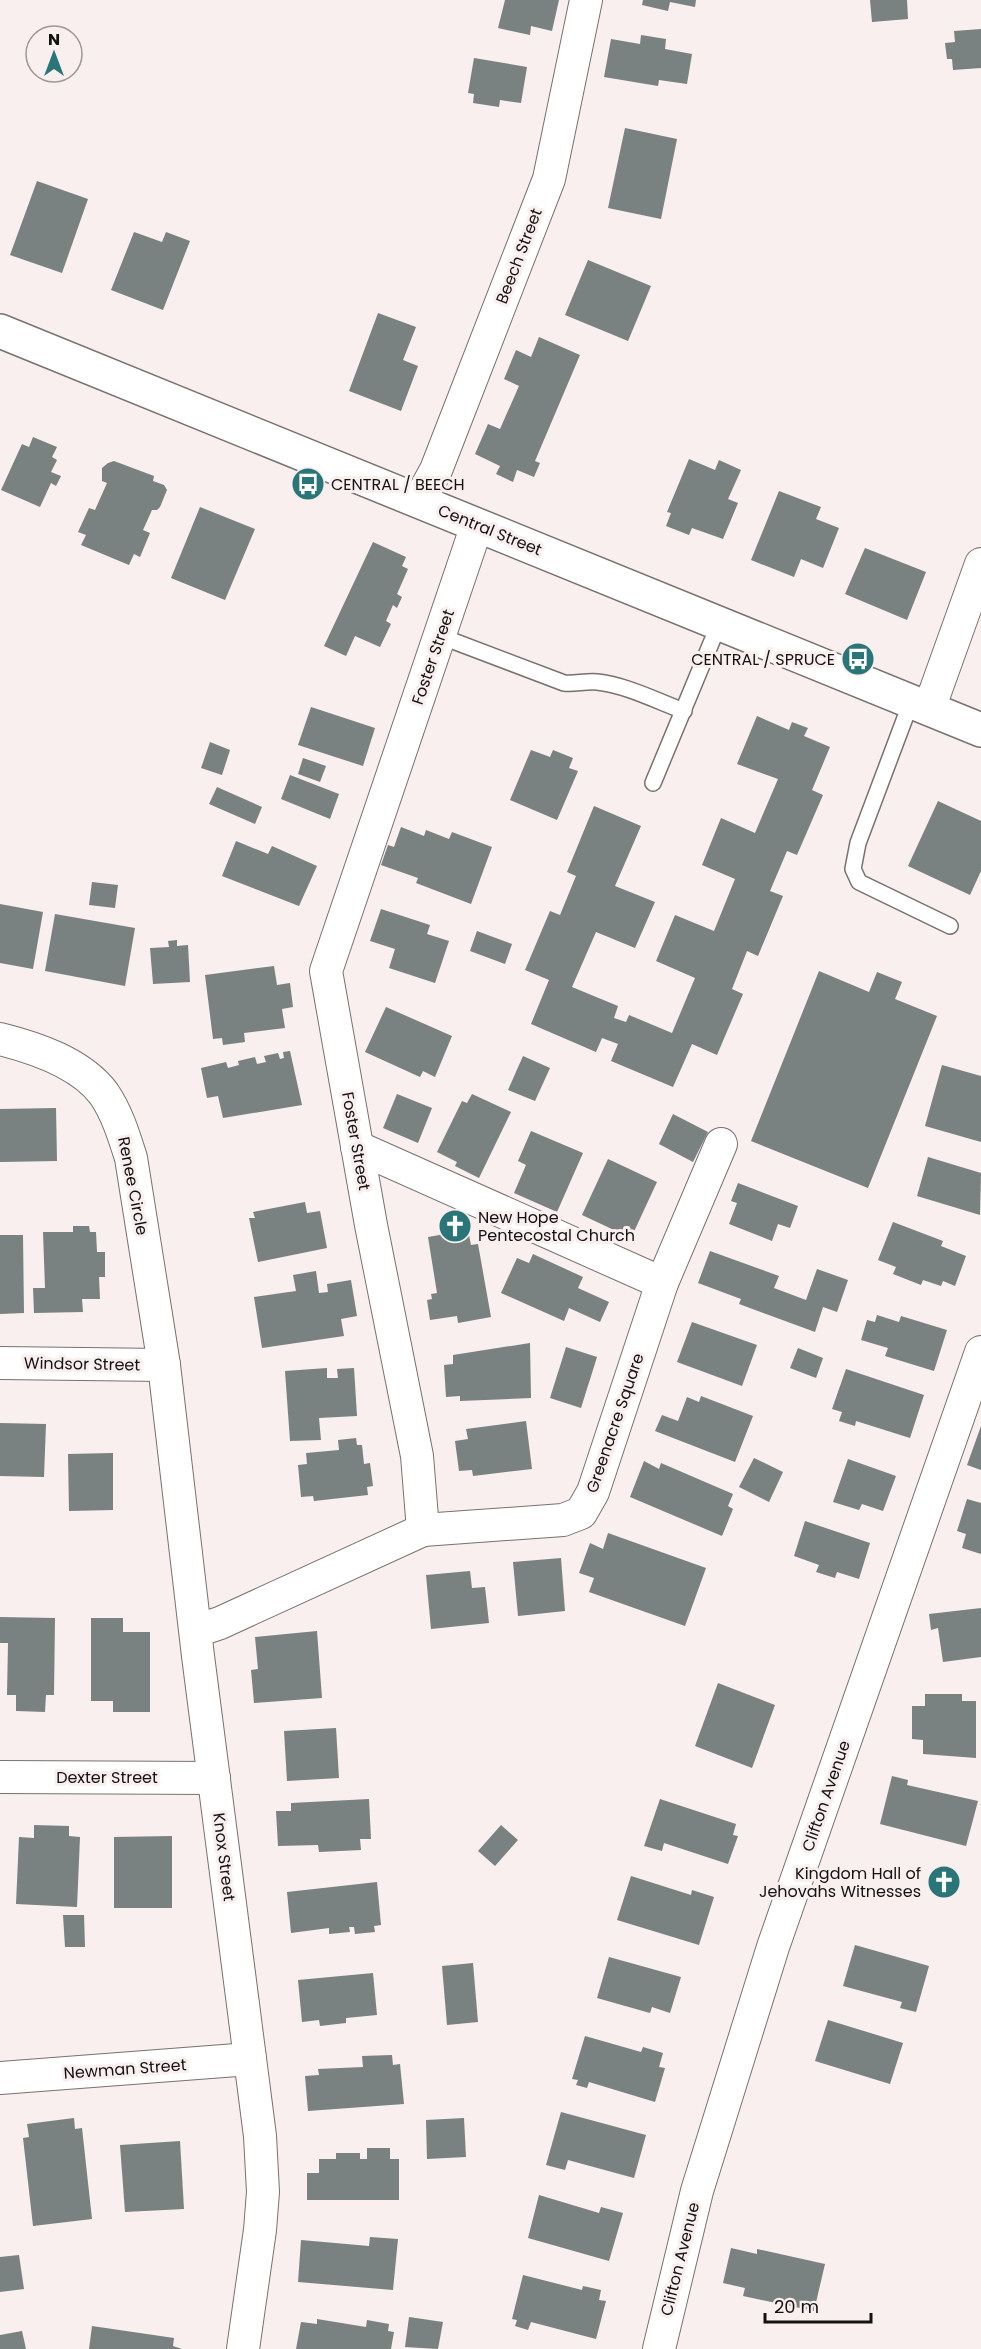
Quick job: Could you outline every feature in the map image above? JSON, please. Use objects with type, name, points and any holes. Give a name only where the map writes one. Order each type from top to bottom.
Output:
[{"type":"main road","name":"Central Street","points":[[0,331],[981,730]]},
{"type":"street","name":"Beech Street","points":[[419,501],[436,470],[549,179],[586,0]]},
{"type":"street","name":"Foster Street","points":[[423,1530],[417,1456],[357,1147],[326,971],[477,525]]},
{"type":"street","points":[[920,705],[981,564]]},
{"type":"street","name":"Renee Circle","points":[[0,1039],[51,1056],[80,1071],[104,1095],[113,1111],[130,1158],[164,1365]]},
{"type":"street","name":"Greenacre Square","points":[[423,1530],[563,1520],[581,1513],[593,1492],[662,1282],[721,1144]]},
{"type":"street","points":[[357,1147],[662,1282]]},
{"type":"street","name":"Clifton Avenue","points":[[659,2349],[697,2191],[773,1947],[981,1352]]},
{"type":"street","name":"Windsor Street","points":[[0,1363],[164,1365]]},
{"type":"street","name":"Knox Street","points":[[164,1365],[260,2136],[263,2192],[260,2230],[243,2349]]},
{"type":"street","points":[[196,1631],[220,1623],[423,1530]]},
{"type":"street","name":"Dexter Street","points":[[0,1777],[214,1778]]},
{"type":"street","name":"Newman Street","points":[[0,2078],[250,2059]]},
{"type":"lane","points":[[653,783],[719,624]]},
{"type":"lane","points":[[440,636],[564,683],[576,685],[595,682],[613,685],[684,711]]},
{"type":"lane","points":[[920,705],[858,843],[853,869],[859,882],[950,926]]},
{"type":"building","points":[[505,0],[559,0],[552,31],[531,26],[530,35],[498,28]]},
{"type":"building","points":[[643,0],[696,0],[695,7],[670,2],[668,11],[642,5]]},
{"type":"building","points":[[870,0],[907,0],[908,19],[872,22]]},
{"type":"building","points":[[981,29],[981,68],[953,70],[952,59],[947,59],[945,43],[955,42],[954,31]]},
{"type":"building","points":[[641,35],[666,39],[665,49],[692,54],[687,84],[659,80],[658,86],[604,77],[611,39],[640,44]]},
{"type":"building","points":[[474,58],[527,67],[521,103],[500,100],[499,107],[473,103],[474,94],[468,93]]},
{"type":"building","points":[[625,128],[677,139],[661,219],[608,208]]},
{"type":"building","points":[[37,181],[88,199],[62,273],[10,255]]},
{"type":"building","points":[[134,232],[162,242],[166,232],[190,241],[163,310],[111,290]]},
{"type":"building","points":[[588,260],[651,286],[628,341],[565,315]]},
{"type":"building","points":[[378,313],[416,327],[403,360],[418,366],[401,411],[349,391]]},
{"type":"building","points":[[539,337],[580,355],[535,461],[540,463],[534,477],[517,470],[513,482],[496,474],[500,466],[475,454],[488,424],[500,429],[519,386],[504,379],[516,350],[531,357]]},
{"type":"building","points":[[33,437],[57,447],[52,457],[57,460],[51,472],[61,476],[56,486],[51,483],[40,507],[1,490],[22,444],[29,447]]},
{"type":"building","points":[[689,459],[715,470],[719,460],[741,470],[728,499],[738,503],[723,539],[692,528],[689,535],[666,526],[671,513],[667,512]]},
{"type":"building","points":[[114,461],[154,476],[153,481],[164,485],[167,490],[160,507],[152,510],[143,530],[150,533],[140,557],[134,554],[129,565],[81,545],[86,535],[78,532],[89,508],[95,510],[107,483],[102,481],[102,468]]},
{"type":"building","points":[[779,491],[821,507],[816,519],[839,528],[823,568],[801,559],[794,577],[751,560]]},
{"type":"building","points":[[200,507],[255,529],[225,600],[171,578]]},
{"type":"building","points":[[373,542],[406,557],[402,566],[408,569],[397,594],[402,597],[397,608],[393,605],[386,621],[391,624],[380,647],[355,636],[346,656],[324,646]]},
{"type":"building","points":[[865,548],[926,572],[907,620],[845,594]]},
{"type":"building","points":[[311,707],[375,728],[363,766],[298,745]]},
{"type":"building","points":[[757,716],[789,730],[792,722],[808,728],[804,736],[830,747],[812,790],[823,795],[797,855],[787,851],[770,891],[783,896],[758,956],[747,951],[732,989],[743,994],[717,1055],[692,1044],[673,1087],[611,1061],[618,1044],[602,1038],[596,1052],[531,1024],[549,980],[525,970],[550,911],[560,915],[576,876],[567,872],[594,806],[641,826],[615,886],[655,902],[635,948],[596,932],[572,987],[618,1006],[614,1018],[626,1022],[629,1015],[672,1033],[695,978],[656,961],[675,915],[714,931],[735,879],[702,865],[721,818],[755,833],[778,779],[737,764]]},
{"type":"building","points":[[210,742],[230,750],[222,775],[201,768]]},
{"type":"building","points":[[531,750],[550,757],[553,750],[573,758],[569,768],[578,771],[557,820],[510,800]]},
{"type":"building","points":[[303,758],[326,766],[320,782],[298,774]]},
{"type":"building","points":[[290,775],[339,794],[330,819],[281,799]]},
{"type":"building","points":[[217,787],[262,807],[255,824],[209,804]]},
{"type":"building","points":[[938,801],[981,821],[981,871],[970,895],[908,866]]},
{"type":"building","points":[[401,827],[424,836],[426,830],[449,839],[452,832],[492,847],[471,904],[416,883],[418,878],[381,865],[388,845],[394,847]]},
{"type":"building","points":[[236,841],[268,854],[272,846],[317,866],[299,906],[222,876]]},
{"type":"building","points":[[92,882],[118,885],[115,908],[89,905]]},
{"type":"building","points":[[0,904],[43,912],[33,969],[0,963]]},
{"type":"building","points":[[381,909],[430,925],[427,934],[449,941],[435,983],[389,968],[395,949],[370,941]]},
{"type":"building","points":[[55,914],[135,928],[125,986],[45,971]]},
{"type":"building","points":[[477,931],[512,944],[505,964],[470,951]]},
{"type":"building","points":[[177,940],[177,946],[188,945],[190,982],[153,984],[150,948],[169,947],[168,941]]},
{"type":"building","points":[[274,966],[277,985],[290,983],[293,1007],[282,1009],[285,1028],[244,1033],[245,1042],[223,1045],[222,1038],[213,1039],[205,975]]},
{"type":"building","points":[[819,971],[869,992],[877,972],[902,982],[895,999],[937,1016],[868,1188],[751,1141]]},
{"type":"building","points":[[386,1007],[452,1036],[435,1077],[423,1071],[420,1077],[365,1052]]},
{"type":"building","points":[[290,1051],[302,1105],[223,1118],[218,1096],[207,1098],[201,1068],[226,1062],[228,1068],[239,1065],[238,1061],[255,1057],[257,1064],[266,1062],[264,1056],[278,1053],[280,1059],[284,1058],[283,1052]]},
{"type":"building","points":[[523,1056],[550,1068],[535,1101],[508,1090]]},
{"type":"building","points":[[942,1065],[981,1076],[981,1142],[925,1126]]},
{"type":"building","points":[[397,1094],[432,1108],[418,1143],[383,1128]]},
{"type":"building","points":[[472,1094],[511,1112],[479,1178],[455,1166],[457,1162],[437,1152],[462,1101],[467,1103]]},
{"type":"building","points":[[56,1108],[57,1161],[0,1162],[0,1109]]},
{"type":"building","points":[[673,1114],[708,1132],[693,1162],[659,1144]]},
{"type":"building","points":[[531,1131],[583,1153],[557,1212],[514,1193],[526,1165],[518,1161]]},
{"type":"building","points":[[928,1157],[981,1173],[980,1215],[917,1196]]},
{"type":"building","points":[[608,1159],[657,1182],[631,1238],[582,1215]]},
{"type":"building","points":[[738,1183],[798,1206],[790,1228],[778,1224],[772,1241],[729,1224],[737,1203],[731,1201]]},
{"type":"building","points":[[305,1202],[307,1213],[320,1211],[327,1248],[258,1262],[249,1218],[255,1218],[253,1212]]},
{"type":"building","points":[[893,1222],[943,1241],[941,1246],[966,1256],[955,1286],[943,1281],[941,1286],[923,1280],[921,1285],[893,1274],[896,1267],[878,1260]]},
{"type":"building","points":[[73,1226],[89,1226],[90,1232],[96,1232],[97,1252],[105,1252],[105,1277],[99,1277],[100,1299],[82,1299],[83,1312],[34,1313],[33,1288],[45,1288],[43,1232],[73,1232]]},
{"type":"building","points":[[468,1230],[471,1245],[478,1244],[491,1317],[458,1323],[457,1316],[430,1320],[427,1300],[432,1299],[431,1294],[437,1293],[428,1237]]},
{"type":"building","points":[[0,1235],[23,1235],[24,1313],[0,1314]]},
{"type":"building","points":[[710,1251],[779,1276],[774,1288],[806,1300],[817,1269],[848,1280],[837,1312],[823,1307],[815,1332],[739,1304],[741,1299],[698,1283]]},
{"type":"building","points":[[533,1254],[583,1277],[578,1288],[609,1302],[600,1322],[569,1308],[564,1321],[501,1293],[517,1258],[529,1263]]},
{"type":"building","points":[[316,1271],[319,1293],[328,1292],[327,1284],[351,1280],[357,1316],[341,1319],[344,1336],[262,1348],[254,1297],[296,1291],[293,1275]]},
{"type":"building","points":[[877,1315],[899,1322],[901,1316],[947,1330],[934,1371],[885,1356],[888,1348],[861,1340],[867,1320],[875,1322]]},
{"type":"building","points":[[692,1322],[757,1345],[742,1386],[677,1362]]},
{"type":"building","points":[[530,1343],[531,1398],[460,1401],[460,1396],[446,1397],[444,1365],[453,1364],[453,1355]]},
{"type":"building","points":[[566,1347],[597,1357],[581,1408],[550,1398]]},
{"type":"building","points":[[798,1348],[823,1358],[816,1378],[790,1368]]},
{"type":"building","points":[[327,1368],[327,1378],[338,1378],[337,1369],[354,1368],[357,1416],[319,1418],[321,1440],[290,1441],[285,1371]]},
{"type":"building","points":[[846,1369],[924,1395],[910,1438],[856,1421],[855,1426],[839,1421],[842,1412],[832,1409]]},
{"type":"building","points":[[701,1396],[753,1416],[735,1462],[655,1431],[662,1415],[678,1421],[687,1397],[699,1402]]},
{"type":"building","points":[[526,1421],[532,1469],[473,1476],[472,1470],[459,1471],[455,1441],[468,1439],[466,1429]]},
{"type":"building","points":[[0,1423],[46,1424],[44,1477],[0,1476]]},
{"type":"building","points":[[981,1426],[981,1470],[967,1465]]},
{"type":"building","points":[[356,1438],[357,1445],[362,1445],[364,1464],[370,1463],[373,1486],[367,1487],[368,1495],[314,1501],[313,1496],[301,1497],[298,1465],[307,1464],[306,1453],[339,1450],[338,1440]]},
{"type":"building","points":[[113,1453],[113,1510],[69,1511],[68,1454]]},
{"type":"building","points":[[754,1458],[783,1472],[769,1502],[739,1487]]},
{"type":"building","points":[[848,1459],[896,1476],[883,1511],[862,1504],[859,1510],[833,1502]]},
{"type":"building","points":[[644,1461],[659,1469],[661,1463],[733,1494],[728,1506],[733,1509],[722,1536],[630,1497]]},
{"type":"building","points":[[967,1499],[981,1503],[981,1554],[962,1548],[966,1534],[957,1531]]},
{"type":"building","points":[[805,1521],[870,1543],[859,1579],[837,1572],[835,1578],[816,1572],[819,1565],[794,1556]]},
{"type":"building","points":[[608,1533],[706,1568],[685,1626],[589,1592],[594,1578],[579,1573],[590,1543],[603,1549]]},
{"type":"building","points":[[561,1558],[565,1611],[518,1616],[513,1562]]},
{"type":"building","points":[[470,1571],[472,1588],[485,1587],[489,1623],[431,1629],[426,1575]]},
{"type":"building","points":[[981,1608],[981,1657],[943,1662],[938,1628],[931,1630],[929,1614]]},
{"type":"building","points":[[0,1617],[55,1618],[54,1695],[46,1695],[45,1712],[16,1711],[16,1695],[7,1695],[8,1643],[0,1643]]},
{"type":"building","points":[[91,1618],[123,1618],[123,1632],[150,1632],[150,1712],[113,1712],[113,1701],[91,1701]]},
{"type":"building","points":[[317,1631],[322,1698],[254,1703],[251,1670],[258,1669],[255,1637]]},
{"type":"building","points":[[718,1683],[775,1705],[752,1768],[695,1746]]},
{"type":"building","points":[[925,1694],[962,1694],[962,1701],[976,1701],[976,1758],[923,1754],[923,1740],[912,1739],[912,1706],[925,1706]]},
{"type":"building","points":[[336,1728],[339,1778],[287,1781],[284,1731]]},
{"type":"building","points":[[892,1776],[908,1780],[907,1785],[978,1801],[966,1846],[880,1824]]},
{"type":"building","points":[[369,1799],[371,1839],[360,1839],[361,1850],[319,1852],[318,1845],[278,1846],[276,1811],[291,1811],[291,1803]]},
{"type":"building","points":[[660,1799],[736,1824],[733,1835],[738,1836],[728,1864],[664,1843],[662,1851],[644,1846]]},
{"type":"building","points":[[34,1825],[69,1826],[69,1836],[80,1837],[77,1907],[16,1904],[19,1837],[34,1838]]},
{"type":"building","points":[[501,1825],[518,1840],[495,1866],[478,1851]]},
{"type":"building","points":[[172,1836],[172,1908],[114,1908],[114,1837]]},
{"type":"building","points":[[631,1876],[691,1895],[692,1890],[714,1897],[699,1945],[617,1920]]},
{"type":"building","points":[[377,1882],[381,1925],[374,1926],[375,1932],[355,1934],[354,1927],[349,1927],[350,1932],[329,1934],[329,1928],[291,1933],[287,1892]]},
{"type":"building","points":[[63,1915],[84,1915],[85,1947],[65,1947]]},
{"type":"building","points":[[855,1945],[929,1966],[916,2012],[900,2008],[902,2002],[843,1986]]},
{"type":"building","points":[[609,1957],[681,1977],[670,2013],[652,2007],[650,2013],[597,1998]]},
{"type":"building","points":[[473,1963],[478,2022],[447,2025],[442,1966]]},
{"type":"building","points":[[373,1973],[377,2015],[346,2018],[346,2023],[320,2026],[319,2020],[302,2022],[298,1980]]},
{"type":"building","points":[[828,2020],[903,2043],[890,2084],[815,2061]]},
{"type":"building","points":[[585,2036],[641,2052],[643,2047],[663,2053],[659,2067],[665,2068],[655,2102],[589,2082],[587,2088],[576,2085],[578,2080],[572,2079]]},
{"type":"building","points":[[392,2055],[393,2065],[400,2064],[404,2104],[308,2111],[305,2076],[319,2075],[318,2069],[363,2067],[362,2056]]},
{"type":"building","points":[[561,2112],[646,2135],[634,2178],[568,2160],[565,2170],[546,2165]]},
{"type":"building","points":[[74,2118],[75,2129],[82,2128],[92,2219],[33,2226],[23,2138],[29,2137],[27,2124]]},
{"type":"building","points":[[464,2118],[466,2157],[427,2159],[426,2120]]},
{"type":"building","points":[[180,2141],[184,2209],[125,2212],[120,2145]]},
{"type":"building","points":[[367,2148],[390,2148],[390,2159],[399,2159],[399,2200],[307,2200],[307,2173],[319,2173],[319,2159],[336,2159],[336,2153],[360,2153],[360,2159],[367,2159]]},
{"type":"building","points":[[539,2195],[599,2213],[601,2207],[623,2213],[609,2261],[528,2238]]},
{"type":"building","points":[[370,2237],[398,2239],[393,2290],[298,2282],[301,2240],[369,2246]]},
{"type":"building","points":[[731,2248],[757,2254],[757,2249],[825,2264],[814,2311],[743,2296],[745,2288],[723,2283]]},
{"type":"building","points":[[19,2255],[24,2289],[0,2292],[0,2257]]},
{"type":"building","points":[[523,2275],[582,2290],[583,2286],[601,2290],[599,2300],[606,2301],[596,2339],[531,2322],[528,2330],[515,2326],[517,2320],[512,2319]]},
{"type":"building","points":[[409,2317],[443,2322],[438,2349],[405,2347]]},
{"type":"building","points":[[317,2319],[366,2327],[367,2320],[389,2324],[388,2331],[394,2332],[391,2349],[296,2349],[301,2322],[317,2324]]},
{"type":"building","points":[[92,2326],[174,2338],[173,2346],[182,2349],[89,2349]]},
{"type":"building","points":[[22,2331],[26,2349],[0,2349],[0,2335]]},
{"type":"place","name":"CENTRAL / BEECH","points":[[308,484]]},
{"type":"place","name":"CENTRAL / SPRUCE","points":[[858,659]]},
{"type":"place","name":"New Hope Pentecostal Church","points":[[455,1226]]},
{"type":"place","name":"Kingdom Hall of Jehovahs Witnesses","points":[[944,1882]]}]
